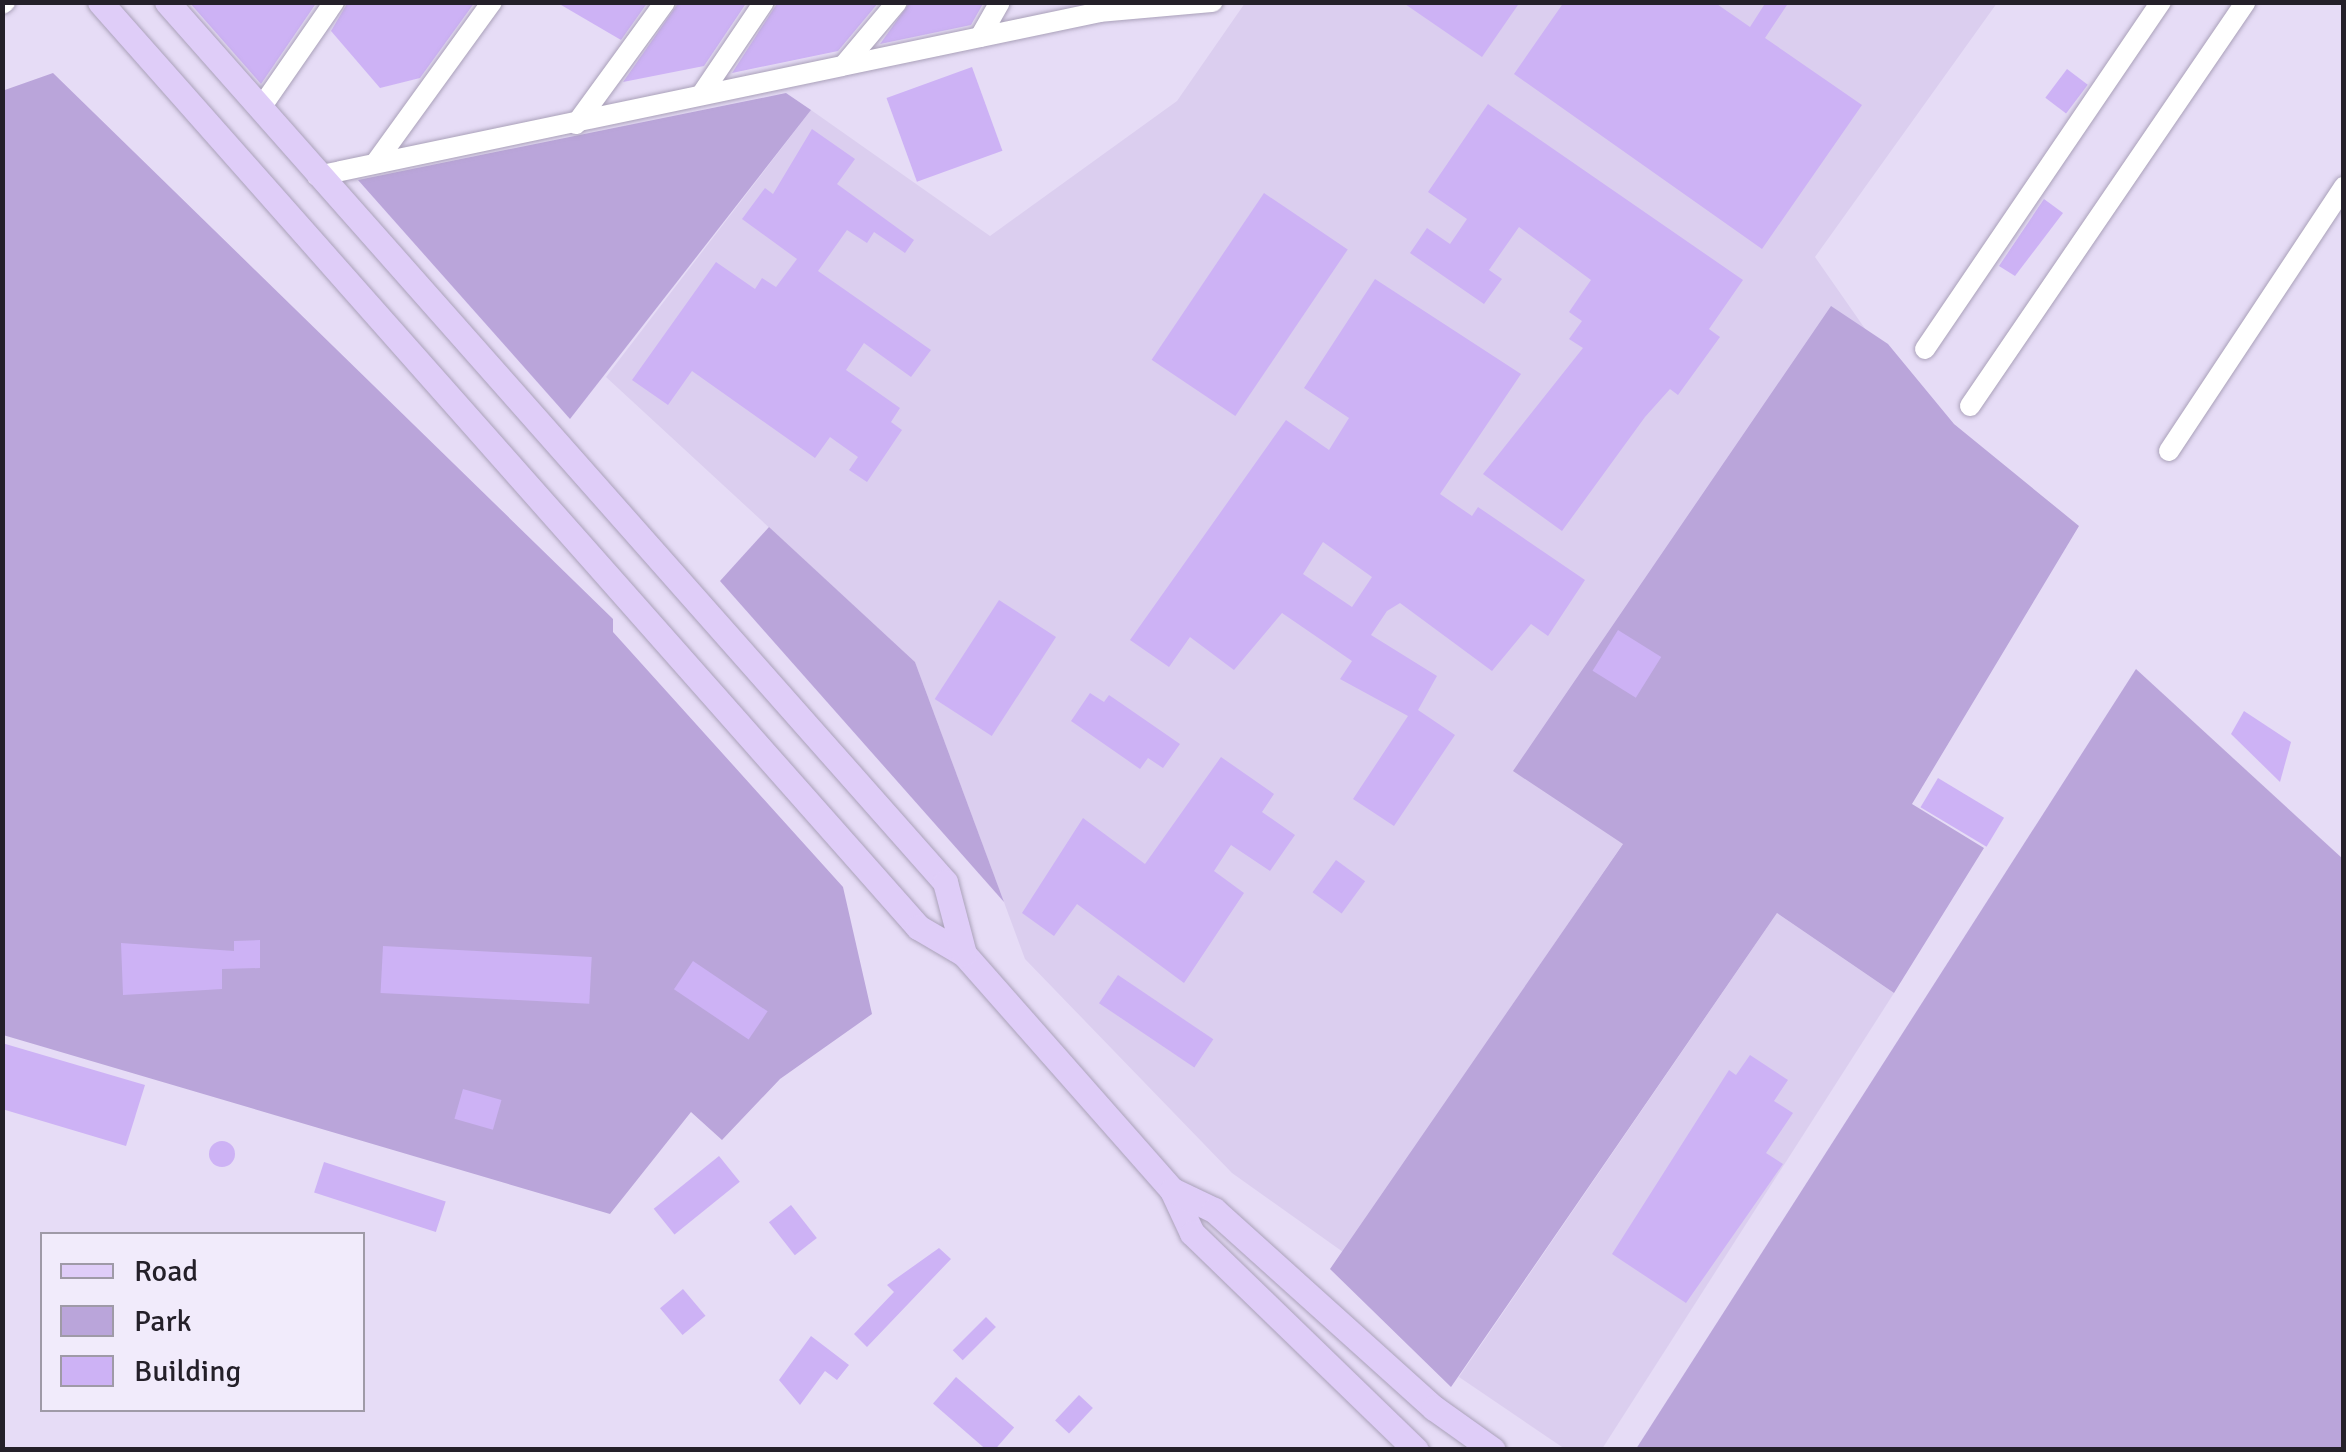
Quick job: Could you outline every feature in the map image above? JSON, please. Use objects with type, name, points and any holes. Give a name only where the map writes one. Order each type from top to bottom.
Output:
[{"type":"main road","points":[[100,2],[918,928],[964,954],[1172,1190],[1192,1233],[1416,1450]]},
{"type":"main road","points":[[167,2],[945,882],[964,954]]},
{"type":"main road","points":[[1172,1190],[1214,1210],[1434,1408],[1493,1450]]},
{"type":"street","points":[[260,108],[334,2]]},
{"type":"street","points":[[376,162],[492,2]]},
{"type":"street","points":[[576,124],[665,2]]},
{"type":"street","points":[[702,94],[764,2]]},
{"type":"street","points":[[844,65],[897,2]]},
{"type":"street","points":[[980,37],[1000,2]]},
{"type":"street","points":[[317,176],[576,124],[1103,7],[1214,2]]},
{"type":"street","points":[[1925,349],[2160,2]]},
{"type":"street","points":[[1970,406],[2246,2]]},
{"type":"street","points":[[2169,451],[2344,187]]},
{"type":"shaded area","points":[[1245,3],[1997,3],[1815,257],[1921,409],[1343,1252],[1232,1173],[1025,959],[915,662],[606,377],[811,110],[990,236],[1177,101]]},
{"type":"shaded area","points":[[1777,913],[1894,993],[1602,1449],[1565,1449],[1459,1377]]},
{"type":"green space","points":[[53,73],[613,619],[613,632],[843,887],[872,1014],[780,1079],[722,1140],[691,1112],[610,1214],[3,1035],[2,91]]},
{"type":"green space","points":[[786,93],[811,110],[570,419],[358,180]]},
{"type":"green space","points":[[1831,306],[1888,344],[1954,424],[2079,526],[1912,804],[1984,848],[1894,993],[1777,913],[1451,1387],[1330,1269],[1623,844],[1513,771]]},
{"type":"green space","points":[[769,527],[915,662],[1004,902],[720,581]]},
{"type":"green space","points":[[2136,669],[2343,859],[2343,1449],[1636,1449]]},
{"type":"building","points":[[189,2],[317,2],[261,84]]},
{"type":"building","points":[[348,2],[475,2],[420,78],[380,88],[331,31]]},
{"type":"building","points":[[556,2],[648,2],[621,40]]},
{"type":"building","points":[[679,2],[747,2],[704,66],[623,82]]},
{"type":"building","points":[[778,2],[879,2],[838,51],[732,73]]},
{"type":"building","points":[[910,2],[984,2],[971,25],[880,44]]},
{"type":"building","points":[[1402,2],[1520,2],[1482,57]]},
{"type":"building","points":[[1564,2],[1714,2],[1750,27],[1766,2],[1789,2],[1765,38],[1862,105],[1762,249],[1514,74]]},
{"type":"building","points":[[972,67],[1002,151],[917,182],[886,98]]},
{"type":"building","points":[[2067,69],[2088,85],[2066,113],[2045,98]]},
{"type":"building","points":[[1488,104],[1743,280],[1709,329],[1720,337],[1678,395],[1670,389],[1645,417],[1562,531],[1483,474],[1583,348],[1569,339],[1582,321],[1569,312],[1591,280],[1519,227],[1489,270],[1502,279],[1484,304],[1410,253],[1427,228],[1450,244],[1467,219],[1428,192]]},
{"type":"building","points":[[812,129],[855,159],[837,184],[914,240],[905,253],[874,232],[867,243],[847,230],[818,271],[931,350],[911,377],[864,343],[846,370],[900,408],[891,422],[902,430],[867,482],[849,470],[858,457],[830,437],[815,458],[692,371],[668,405],[632,380],[716,262],[755,289],[762,278],[776,287],[797,259],[742,219],[765,188],[773,194]]},
{"type":"building","points":[[1264,193],[1348,249],[1235,416],[1152,360]]},
{"type":"building","points":[[2044,199],[2063,213],[2015,276],[1999,266]]},
{"type":"building","points":[[1375,279],[1521,374],[1440,494],[1472,516],[1478,507],[1585,580],[1548,636],[1531,624],[1492,671],[1400,603],[1387,611],[1371,635],[1437,676],[1418,710],[1455,735],[1394,826],[1353,799],[1408,716],[1340,679],[1352,661],[1282,613],[1234,670],[1190,637],[1169,667],[1130,640],[1286,420],[1329,450],[1349,418],[1304,388]],"holes":[[[1323,542],[1372,577],[1352,607],[1303,574]]]},
{"type":"building","points":[[999,600],[1056,637],[992,736],[935,699]]},
{"type":"building","points":[[1618,630],[1661,657],[1636,698],[1593,671]]},
{"type":"building","points":[[1090,693],[1104,702],[1109,695],[1180,744],[1163,768],[1148,758],[1140,769],[1071,721]]},
{"type":"building","points":[[2244,711],[2291,742],[2280,782],[2231,734]]},
{"type":"building","points":[[1221,757],[1274,794],[1262,812],[1295,835],[1270,871],[1231,845],[1214,871],[1244,893],[1184,983],[1077,904],[1054,936],[1022,913],[1083,818],[1145,864]]},
{"type":"building","points":[[1938,778],[2004,818],[1986,847],[1920,807]]},
{"type":"building","points":[[1336,860],[1365,881],[1342,914],[1312,892]]},
{"type":"building","points":[[260,940],[260,968],[222,969],[222,989],[123,995],[121,943],[234,951],[234,941]]},
{"type":"building","points":[[383,946],[592,957],[589,1004],[381,993]]},
{"type":"building","points":[[693,961],[768,1011],[749,1040],[674,989]]},
{"type":"building","points":[[1118,975],[1213,1039],[1194,1067],[1099,1003]]},
{"type":"building","points":[[2,1043],[145,1085],[126,1146],[2,1109]]},
{"type":"building","points":[[1750,1055],[1788,1080],[1774,1101],[1793,1113],[1766,1153],[1783,1164],[1686,1303],[1612,1254],[1729,1070],[1736,1075]]},
{"type":"building","points":[[463,1089],[501,1100],[493,1130],[454,1119]]},
{"type":"building","points":[[222,1141],[231,1145],[235,1154],[231,1163],[222,1167],[213,1163],[209,1154],[213,1145]]},
{"type":"building","points":[[719,1156],[740,1182],[674,1235],[654,1209]]},
{"type":"building","points":[[324,1162],[446,1202],[436,1232],[314,1192]]},
{"type":"building","points":[[791,1205],[817,1238],[795,1255],[769,1222]]},
{"type":"building","points":[[939,1248],[951,1259],[867,1347],[854,1334],[894,1292],[887,1285]]},
{"type":"building","points":[[683,1289],[705,1316],[683,1335],[660,1308]]},
{"type":"building","points":[[986,1317],[996,1327],[963,1360],[953,1350]]},
{"type":"building","points":[[811,1336],[849,1365],[837,1380],[825,1371],[800,1405],[779,1380]]},
{"type":"building","points":[[956,1377],[1014,1428],[995,1450],[987,1450],[933,1403]]},
{"type":"building","points":[[1079,1395],[1093,1408],[1069,1434],[1055,1421]]}]
